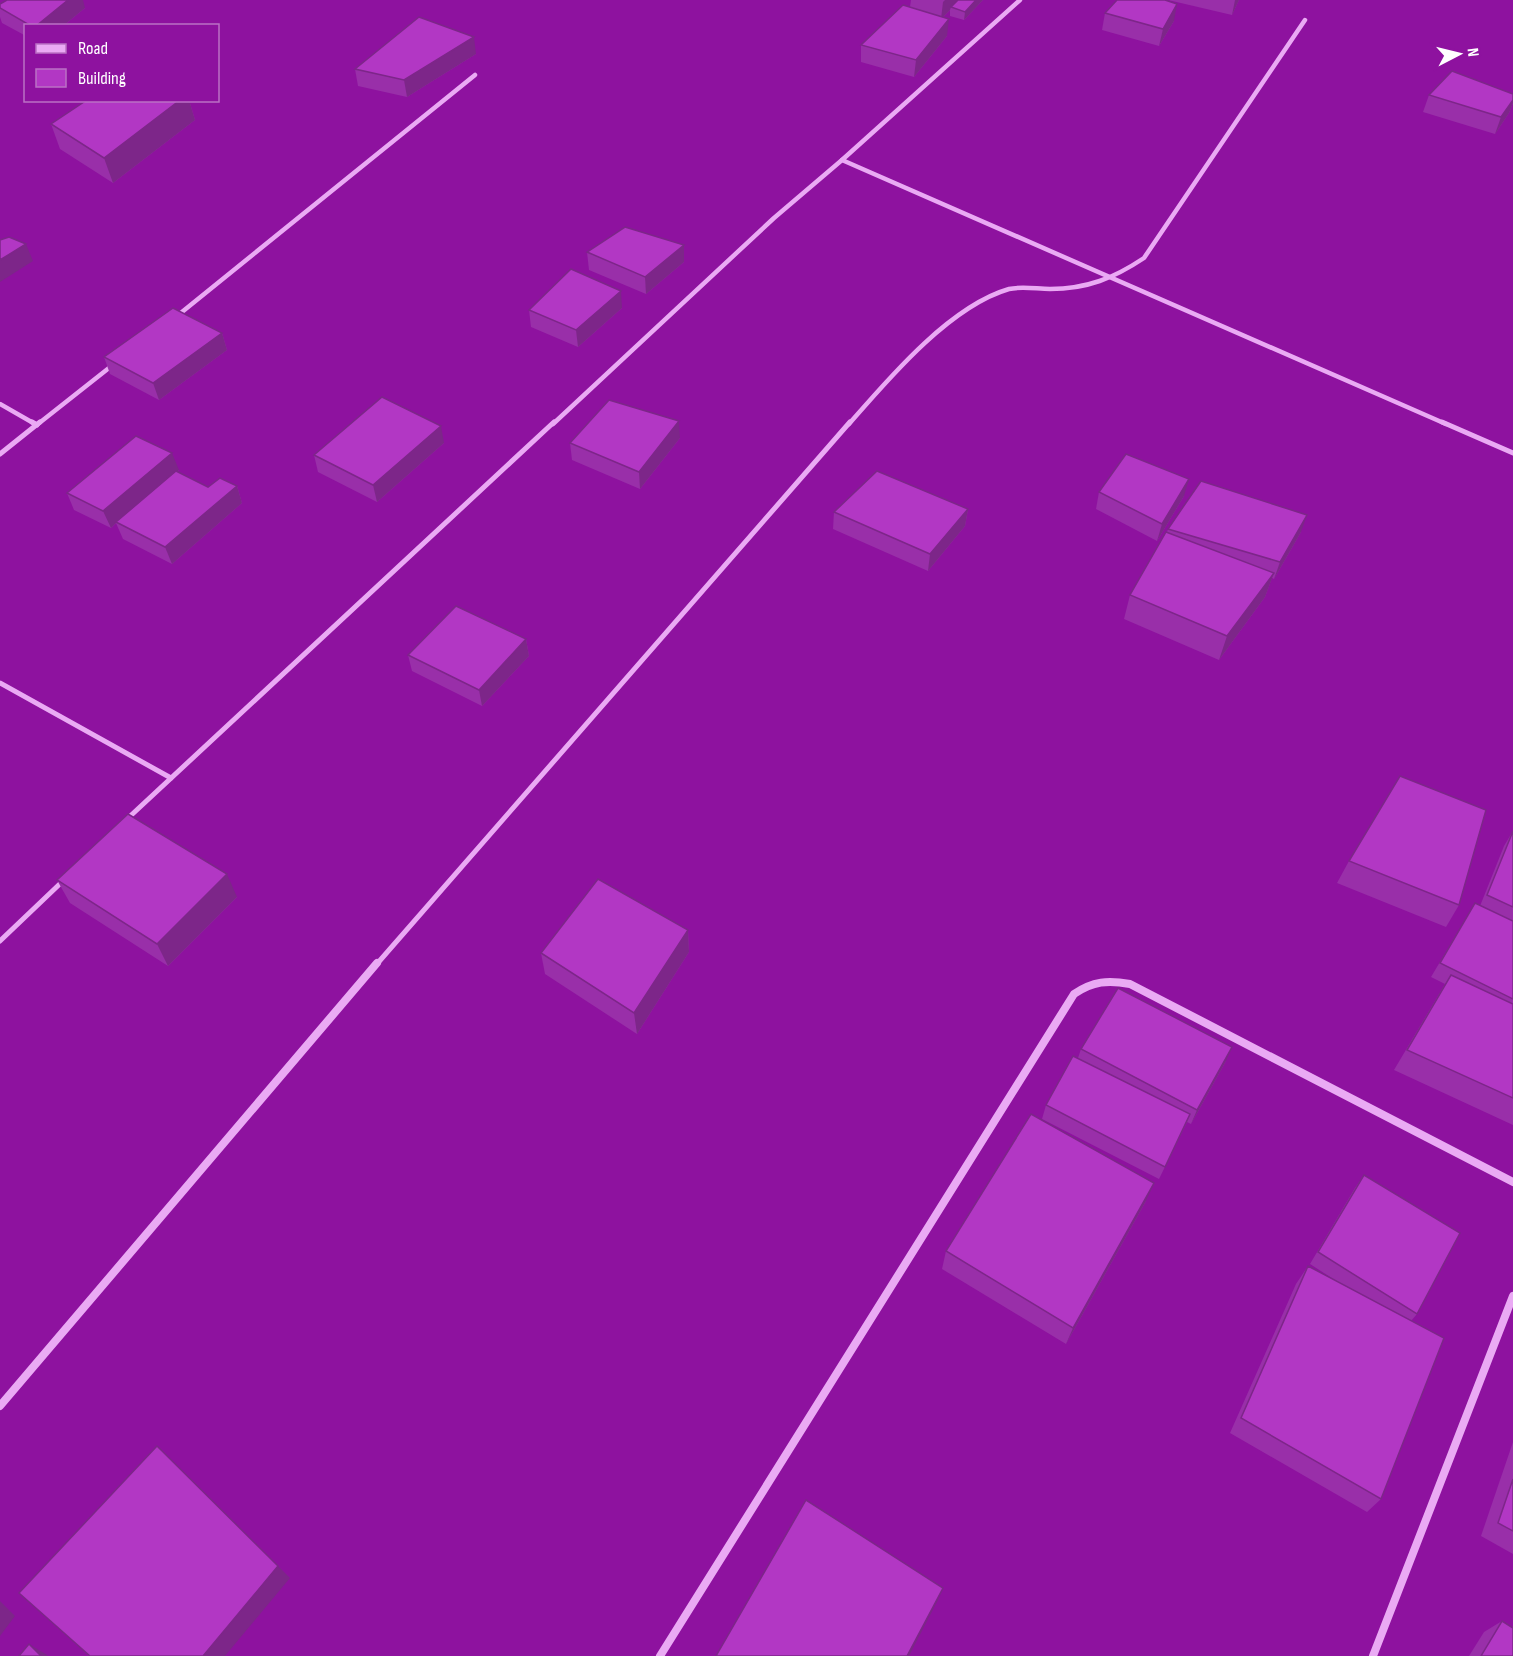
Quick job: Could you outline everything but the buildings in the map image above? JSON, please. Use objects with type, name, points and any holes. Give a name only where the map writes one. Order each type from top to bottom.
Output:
[{"type":"street","points":[[120,827],[774,218],[1020,0]]},
{"type":"street","points":[[0,1406],[378,962],[895,371],[956,320],[992,295],[1013,288],[1082,289],[1114,278],[1144,258],[1305,20]]},
{"type":"street","points":[[174,318],[475,75]]},
{"type":"street","points":[[842,160],[1513,453]]},
{"type":"street","points":[[0,454],[119,361]]},
{"type":"street","points":[[0,404],[37,425]]},
{"type":"street","points":[[0,683],[171,778]]},
{"type":"street","points":[[0,941],[68,876]]},
{"type":"street","points":[[660,1656],[1074,994],[1087,984],[1106,980],[1130,984],[1513,1182]]},
{"type":"street","points":[[1373,1656],[1513,1296]]}]
